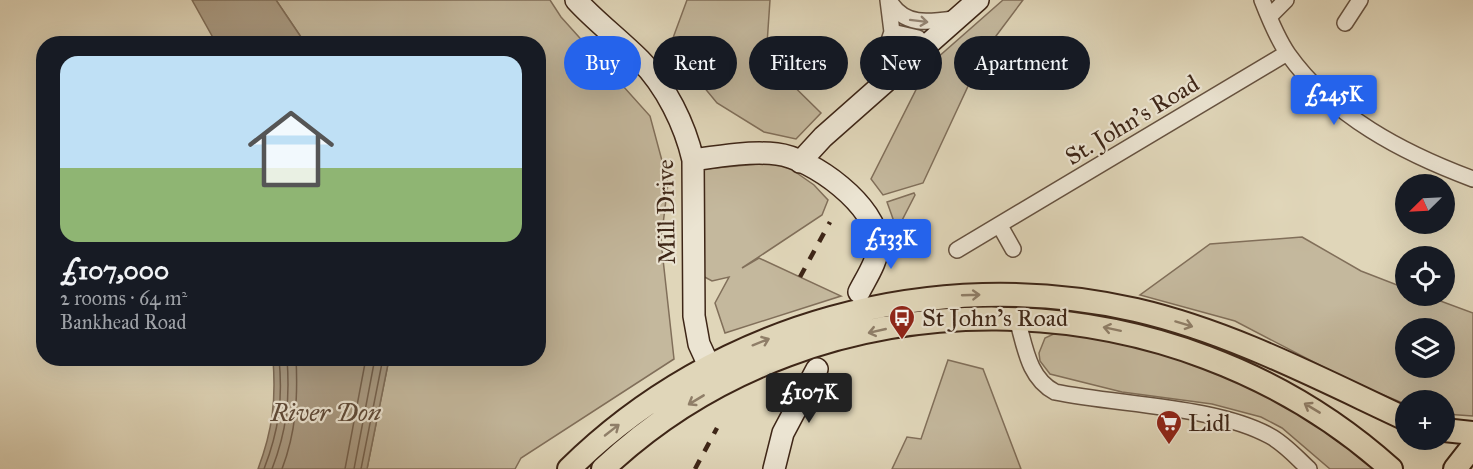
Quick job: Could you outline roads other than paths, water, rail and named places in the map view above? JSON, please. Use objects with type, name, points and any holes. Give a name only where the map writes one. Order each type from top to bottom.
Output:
[{"type":"main road","points":[[568,469],[591,447],[635,412],[708,366],[778,335],[857,310],[958,295],[1043,297],[1108,304],[1195,327],[1251,348],[1395,414]]},
{"type":"main road","points":[[603,469],[661,423],[719,387],[771,363],[847,338],[928,321],[1017,319],[1081,324],[1132,333],[1223,362],[1284,392],[1337,423],[1392,469]]},
{"type":"main road","points":[[1455,431],[1473,433]]},
{"type":"main road","points":[[1455,469],[1473,446]]},
{"type":"street","name":"Mill Drive","points":[[576,0],[640,60],[662,86],[684,131],[693,160],[694,316],[699,344],[719,387]]},
{"type":"street","points":[[889,0],[910,20],[928,22],[958,18]]},
{"type":"street","points":[[889,0],[891,36]]},
{"type":"street","points":[[800,162],[823,137],[978,0]]},
{"type":"street","points":[[1262,0],[1287,53],[1314,86],[1343,112],[1428,162],[1473,179]]},
{"type":"street","points":[[1269,17],[1286,0]]},
{"type":"street","points":[[1345,23],[1359,0]]},
{"type":"street","points":[[892,32],[909,36]]},
{"type":"street","name":"St. John's Road","points":[[957,250],[1287,53]]},
{"type":"street","points":[[693,160],[776,154],[812,167],[849,195],[871,220],[878,247],[859,292]]},
{"type":"street","points":[[1000,226],[1013,249]]},
{"type":"street","points":[[1017,319],[1032,369],[1044,386],[1055,392],[1195,413],[1247,427],[1273,438],[1309,469]]},
{"type":"street","points":[[774,469],[783,433],[817,369]]},
{"type":"water","points":[[192,0],[276,0],[300,36],[212,36]]},
{"type":"water","name":"River Don","points":[[273,366],[388,366],[367,469],[258,469],[267,441],[274,388]]},
{"type":"railway","points":[[800,277],[830,222]]},
{"type":"railway","points":[[695,469],[717,428]]},
{"type":"place","name":"St John's Road","points":[[902,341]]},
{"type":"place","name":"Lidl","points":[[1169,446]]}]
